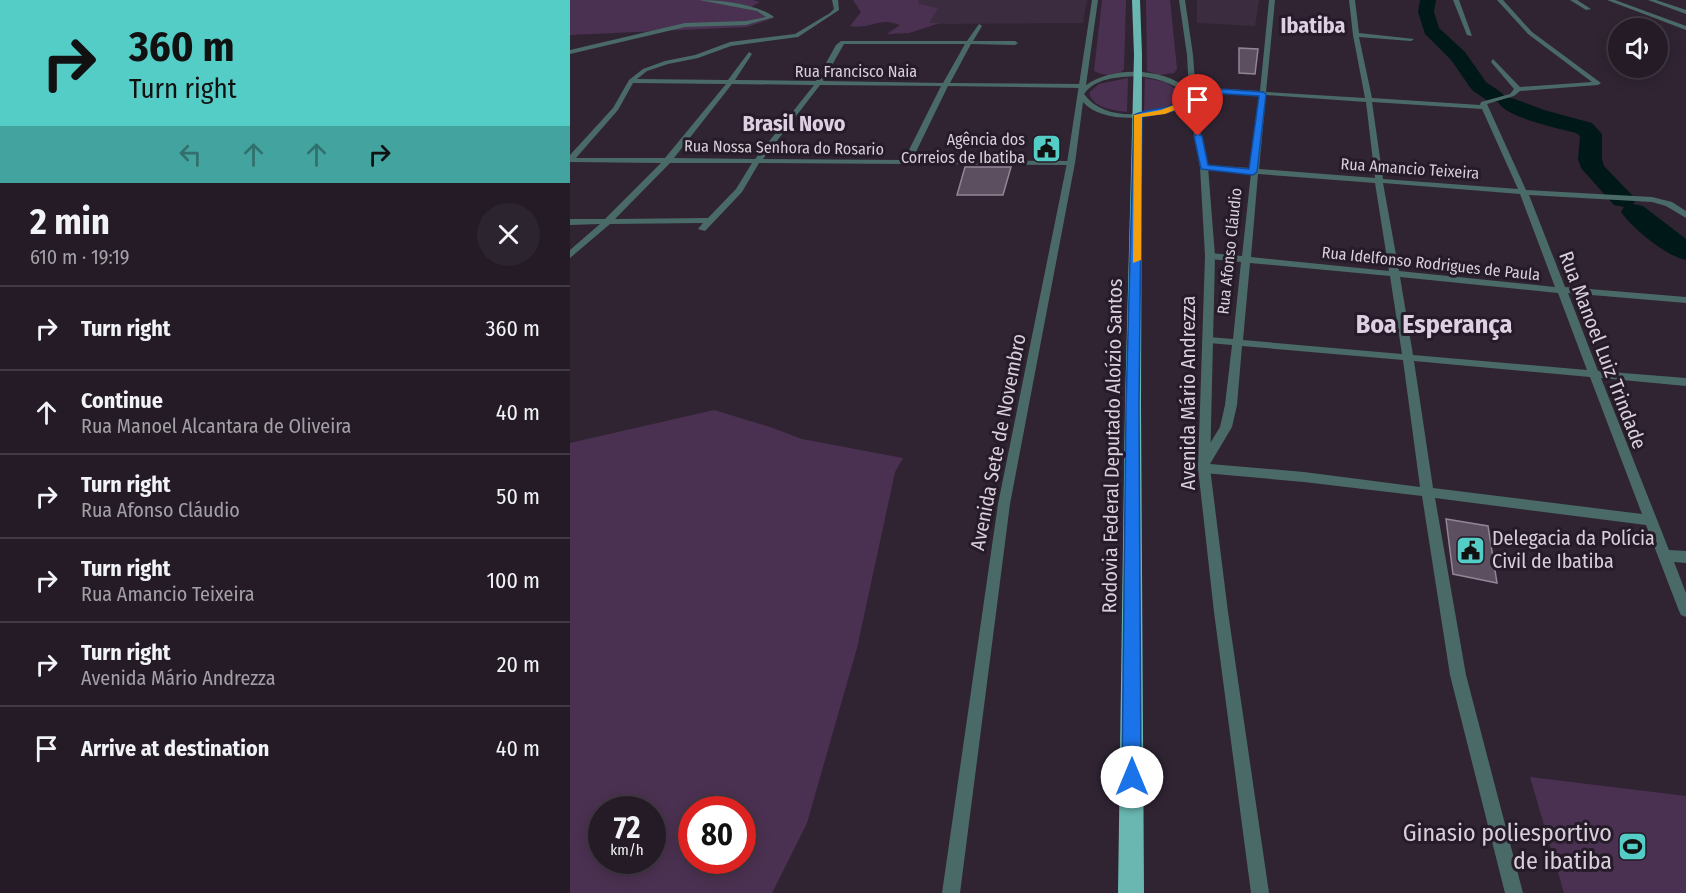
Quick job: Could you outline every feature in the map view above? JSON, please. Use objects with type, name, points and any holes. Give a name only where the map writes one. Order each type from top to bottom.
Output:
[{"type":"highway","name":"Rodovia Federal Deputado Aloízio Santos","points":[[1131,893],[1133,406],[1138,115],[1136,0]]},
{"type":"street","points":[[570,51],[685,25],[732,25],[763,21],[771,17],[759,9],[702,0]]},
{"type":"street","points":[[570,160],[615,109],[631,81],[645,70],[696,57],[730,44],[788,38],[800,34],[832,14],[837,9],[836,0]]},
{"type":"street","name":"Avenida Sete de Novembro","points":[[951,893],[1002,516],[1071,163],[1095,0]]},
{"type":"street","name":"Avenida Mário Andrezza","points":[[1182,0],[1187,70],[1204,167],[1210,256],[1204,465],[1222,623],[1260,893]]},
{"type":"street","name":"Rua Afonso Cláudio","points":[[1204,465],[1227,427],[1232,405],[1244,260],[1272,0]]},
{"type":"street","points":[[1352,0],[1427,491],[1458,675],[1514,893]]},
{"type":"street","points":[[1456,0],[1470,35]]},
{"type":"street","points":[[1118,114],[1087,104],[1081,90],[1110,78],[1137,74],[1164,79],[1192,93],[1263,94],[1369,101],[1489,103],[1512,95],[1518,89],[1598,82],[1530,33],[1500,0]]},
{"type":"street","points":[[1573,0],[1588,9]]},
{"type":"street","points":[[1610,0],[1686,28]]},
{"type":"street","points":[[1651,0],[1686,12]]},
{"type":"street","points":[[907,162],[945,85],[979,26]]},
{"type":"street","points":[[1356,35],[1411,39]]},
{"type":"street","points":[[702,229],[739,190],[757,161],[818,84],[839,45],[850,41],[1016,43]]},
{"type":"street","points":[[570,255],[607,223],[668,160],[730,84],[749,54]]},
{"type":"street","points":[[1493,61],[1518,89]]},
{"type":"street","points":[[1084,72],[1110,78]]},
{"type":"street","points":[[1164,79],[1176,74]]},
{"type":"street","name":"Rua Francisco Naia","points":[[631,81],[945,85],[1081,90]]},
{"type":"street","points":[[1076,128],[1087,116],[1163,112],[1181,105],[1192,93]]},
{"type":"street","name":"Rua Manoel Luiz Trindade","points":[[1489,103],[1686,611]]},
{"type":"street","points":[[1163,112],[1195,122]]},
{"type":"street","name":"Rua Nossa Senhora do Rosario","points":[[570,160],[1071,163]]},
{"type":"street","name":"Rua Amancio Teixeira","points":[[1204,167],[1669,202],[1686,215]]},
{"type":"street","points":[[570,222],[712,220]]},
{"type":"street","name":"Rua Idelfonso Rodrigues de Paula","points":[[1210,256],[1686,300]]},
{"type":"street","points":[[1209,340],[1593,372],[1686,382]]},
{"type":"street","points":[[1204,465],[1650,520]]},
{"type":"street","points":[[1664,555],[1686,557]]},
{"type":"shaded area","points":[[570,0],[753,0],[760,2],[751,7],[774,18],[747,27],[570,35]]},
{"type":"shaded area","points":[[853,0],[919,0],[918,4],[938,8],[929,23],[940,23],[909,33],[887,34],[900,25],[880,22],[857,27],[850,26],[861,12]]},
{"type":"shaded area","points":[[919,0],[1087,0],[1083,23],[928,24],[917,4]]},
{"type":"shaded area","points":[[1102,0],[1126,0],[1124,69],[1121,72],[1106,75],[1094,71]]},
{"type":"shaded area","points":[[1146,0],[1170,0],[1177,69],[1174,73],[1159,75],[1147,71]]},
{"type":"shaded area","points":[[1197,0],[1259,0],[1255,26],[1197,23]]},
{"type":"shaded area","points":[[1128,78],[1127,112],[1101,106],[1090,96],[1090,92],[1099,84]]},
{"type":"shaded area","points":[[1145,78],[1165,82],[1177,90],[1179,94],[1177,99],[1164,107],[1144,111]]},
{"type":"shaded area","points":[[714,410],[802,439],[903,458],[895,472],[857,648],[807,823],[772,893],[570,893],[570,443]]},
{"type":"shaded area","name":"Ginasio poliesportivo de ibatiba","points":[[1530,777],[1686,796],[1686,893],[1564,893]]},
{"type":"building","points":[[1239,48],[1258,49],[1255,74],[1239,73]]},
{"type":"building","points":[[965,167],[1011,167],[1003,195],[957,195]]},
{"type":"building","name":"Delegacia da Polícia Civil de Ibatiba","points":[[1446,519],[1488,526],[1497,583],[1453,574]]},
{"type":"waterway","points":[[1428,0],[1426,12],[1431,30],[1458,56],[1479,86],[1495,97]]},
{"type":"waterway","points":[[1508,103],[1536,115],[1584,128],[1591,134],[1590,159],[1593,168],[1623,200]]},
{"type":"waterway","points":[[1634,212],[1686,252]]},
{"type":"slow traffic","points":[[1136,260],[1138,115],[1163,112],[1182,104]]},
{"type":"place","name":"Agência dos Correios de Ibatiba","points":[[1046,148]]},
{"type":"place","name":"Delegacia da Polícia Civil de Ibatiba","points":[[1471,550]]},
{"type":"place","name":"Ginasio poliesportivo de ibatiba","points":[[1633,847]]},
{"type":"district","name":"Ibatiba","points":[[1313,25]]},
{"type":"district","name":"Brasil Novo","points":[[794,123]]},
{"type":"district","name":"Boa Esperança","points":[[1434,324]]},
{"type":"route","points":[[1132,777],[1133,406],[1138,115],[1150,115],[1176,108],[1192,96],[1192,89],[1263,94],[1253,172],[1204,167],[1198,136]]}]
